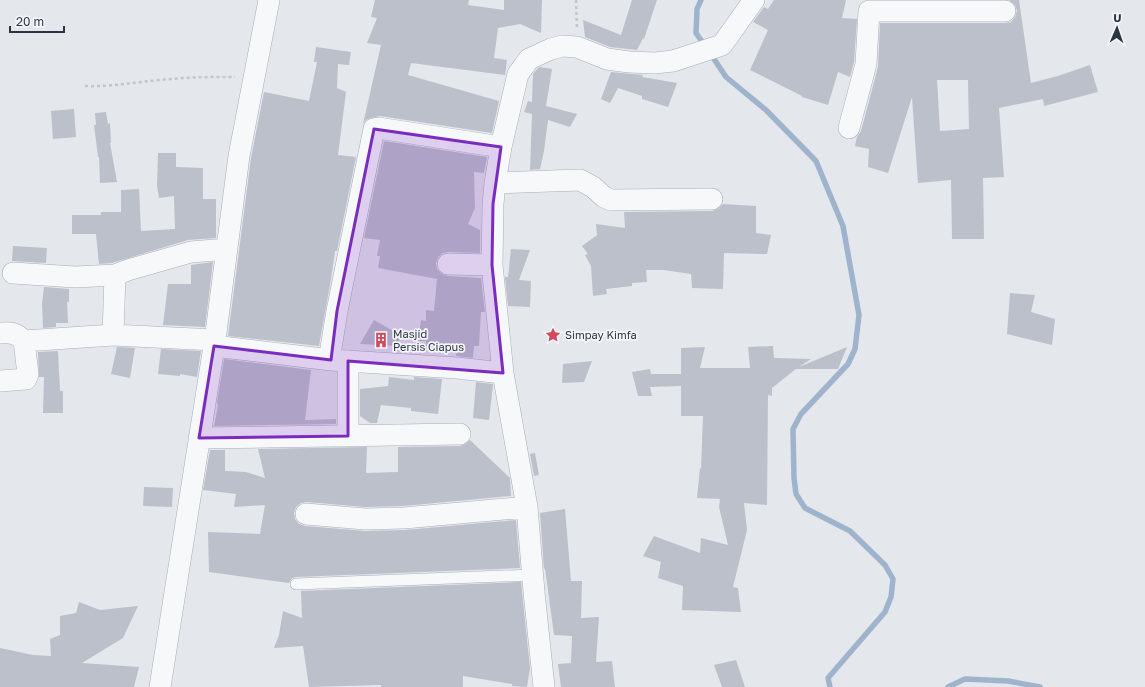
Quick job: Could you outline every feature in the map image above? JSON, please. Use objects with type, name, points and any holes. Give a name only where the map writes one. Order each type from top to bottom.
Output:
[{"type":"street","points":[[160,687],[214,343],[239,156],[269,0]]},
{"type":"street","points":[[544,687],[532,576],[527,507],[503,373],[492,265],[493,204],[495,182],[501,147],[518,74],[529,59],[551,49],[562,46],[577,47],[607,59],[614,60],[655,63],[673,61],[722,45],[754,0]]},
{"type":"street","points":[[849,128],[866,64],[869,11],[1005,11]]},
{"type":"street","points":[[348,436],[339,360],[331,348],[337,311],[374,129],[378,128],[501,147]]},
{"type":"street","points":[[495,182],[576,180],[588,184],[604,197],[615,200],[712,199]]},
{"type":"street","points":[[13,273],[75,277],[115,275],[191,252],[227,250]]},
{"type":"street","points":[[448,264],[492,265]]},
{"type":"street","points":[[113,334],[115,275]]},
{"type":"street","points":[[0,333],[12,332],[24,341],[28,374],[26,379],[0,381]]},
{"type":"street","points":[[24,341],[113,334],[214,343],[339,360],[419,365],[503,373]]},
{"type":"street","points":[[199,438],[460,434]]},
{"type":"street","points":[[306,514],[365,519],[404,518],[527,507]]},
{"type":"lane","points":[[296,584],[532,576]]},
{"type":"path","points":[[576,0],[577,47]]},
{"type":"path","points":[[85,86],[117,86],[193,77],[234,77],[253,79]]},
{"type":"highlighted area","points":[[374,129],[501,147],[493,204],[492,265],[503,373],[348,361],[348,436],[199,438],[214,346],[331,360],[337,311]]},
{"type":"building","points":[[375,0],[469,0],[468,5],[504,10],[504,0],[542,0],[541,33],[520,24],[498,28],[494,58],[507,60],[505,75],[411,63],[408,75],[499,101],[492,133],[380,116],[366,120],[363,124],[381,45],[367,43],[377,18],[371,17]]},
{"type":"building","points":[[632,0],[657,0],[644,39],[643,38],[637,50],[610,47],[585,37],[583,20],[621,35]]},
{"type":"building","points":[[774,0],[846,0],[842,18],[857,19],[854,62],[850,77],[838,72],[828,105],[802,97],[750,70],[768,30],[753,22],[764,7],[768,9]]},
{"type":"building","points":[[1009,0],[1019,0],[1031,83],[1090,65],[1098,92],[1044,106],[1043,99],[999,108],[1004,177],[983,178],[984,239],[952,239],[951,180],[918,183],[912,97],[888,173],[868,167],[869,149],[855,146],[857,137],[861,131],[878,67],[880,23],[1005,23],[1011,22],[1015,17],[1017,11],[1015,5]],"holes":[[[937,80],[968,80],[969,129],[940,131]]]},
{"type":"building","points":[[316,47],[351,52],[349,65],[338,64],[337,88],[346,92],[338,155],[356,157],[337,251],[335,251],[319,346],[228,336],[251,158],[264,92],[309,101],[317,62],[314,62]]},
{"type":"building","points":[[540,67],[552,69],[546,106],[577,114],[570,127],[548,120],[540,169],[530,170],[532,114],[524,112],[528,101],[532,102],[533,74]]},
{"type":"building","points":[[611,72],[643,75],[642,77],[677,83],[668,107],[642,99],[642,96],[618,88],[610,103],[601,99]]},
{"type":"building","points":[[74,109],[76,137],[53,139],[51,111]]},
{"type":"building","points":[[106,112],[108,124],[110,123],[110,143],[117,182],[100,183],[99,157],[94,125],[96,125],[95,113]]},
{"type":"building","points":[[384,141],[487,157],[484,173],[474,172],[475,208],[468,224],[480,230],[480,253],[443,253],[438,257],[436,263],[437,269],[442,274],[448,276],[481,278],[485,312],[481,312],[479,346],[474,346],[473,358],[456,356],[457,348],[426,347],[426,341],[418,341],[421,320],[426,321],[426,310],[434,311],[437,279],[378,268],[380,256],[377,256],[380,240],[364,238]]},
{"type":"building","points":[[158,153],[176,153],[176,167],[203,168],[203,199],[216,199],[216,238],[188,240],[112,263],[99,264],[96,234],[72,234],[72,215],[101,215],[101,212],[121,212],[121,190],[139,189],[141,231],[175,229],[174,196],[159,198],[157,186]]},
{"type":"building","points":[[723,204],[756,206],[756,233],[771,235],[767,254],[724,253],[723,289],[692,288],[691,274],[664,270],[646,270],[647,282],[632,283],[632,286],[606,289],[607,294],[593,296],[591,266],[585,255],[588,254],[582,246],[597,235],[596,224],[625,228],[624,212],[712,211],[718,209]]},
{"type":"building","points":[[13,246],[47,248],[46,263],[12,261]]},
{"type":"building","points":[[511,249],[530,250],[519,280],[531,281],[530,307],[508,306],[505,277],[508,277]]},
{"type":"building","points":[[213,262],[205,327],[163,325],[168,284],[191,284],[191,265]]},
{"type":"building","points":[[44,287],[69,289],[69,302],[67,302],[68,323],[56,323],[56,327],[43,328],[42,304]]},
{"type":"building","points":[[1010,293],[1035,295],[1031,312],[1055,319],[1052,345],[1007,334]]},
{"type":"building","name":"Masjid Persis Ciapus","points":[[374,320],[402,336],[396,346],[360,344]]},
{"type":"building","points":[[773,346],[774,358],[811,359],[799,367],[847,347],[838,369],[796,369],[772,388],[772,396],[768,395],[767,505],[744,503],[747,530],[733,587],[738,588],[741,612],[682,610],[683,586],[658,578],[661,562],[643,556],[654,536],[700,553],[701,538],[728,545],[719,507],[720,499],[697,498],[700,468],[701,469],[703,416],[681,416],[681,386],[650,387],[652,396],[638,396],[632,372],[650,369],[651,374],[681,374],[681,348],[705,347],[700,368],[750,368],[748,347]]},
{"type":"building","points":[[117,347],[135,348],[130,378],[111,374]]},
{"type":"building","points":[[161,349],[201,351],[197,377],[180,374],[180,376],[158,374]]},
{"type":"building","points":[[58,351],[60,391],[63,391],[63,413],[43,413],[44,377],[39,377],[38,352]]},
{"type":"building","points":[[224,359],[311,370],[305,420],[336,419],[336,424],[214,426]]},
{"type":"building","points":[[592,361],[584,382],[562,383],[563,364]]},
{"type":"building","points":[[389,377],[414,380],[414,377],[442,379],[438,414],[411,411],[411,408],[381,405],[377,423],[370,423],[360,416],[360,389],[388,386]]},
{"type":"building","points":[[476,382],[493,384],[489,420],[473,418]]},
{"type":"building","points":[[470,440],[510,478],[511,496],[403,506],[365,507],[307,502],[301,503],[296,507],[294,513],[295,519],[299,524],[305,526],[365,531],[405,530],[516,520],[520,568],[296,577],[292,578],[289,583],[209,572],[208,532],[260,534],[265,505],[234,507],[236,494],[203,490],[210,450],[225,450],[225,471],[246,472],[265,478],[258,449],[367,447],[366,473],[398,472],[398,447],[460,446],[466,444]]},
{"type":"building","points":[[535,453],[539,475],[534,476],[530,454]]},
{"type":"building","points":[[144,487],[173,488],[172,507],[143,506]]},
{"type":"building","points":[[565,509],[571,581],[582,581],[581,618],[599,617],[596,662],[612,661],[615,687],[561,687],[558,664],[571,663],[572,636],[554,635],[545,568],[544,570],[540,513]]},
{"type":"building","points":[[521,582],[530,668],[527,687],[512,686],[512,684],[463,676],[463,687],[381,687],[381,685],[309,687],[303,646],[274,648],[279,635],[283,611],[302,618],[301,591]]},
{"type":"building","points":[[79,602],[100,610],[138,606],[123,638],[82,663],[139,667],[134,687],[0,687],[0,648],[33,655],[51,656],[50,639],[60,635],[60,616],[76,613]]},
{"type":"building","points":[[736,660],[745,687],[722,687],[714,665]]},
{"type":"waterway","points":[[701,0],[697,9],[696,33],[705,46]]},
{"type":"waterway","points":[[710,53],[726,77],[766,110],[816,161],[843,226],[859,315],[855,349],[848,364],[801,414],[793,429],[794,478],[796,494],[805,508],[850,531],[885,565],[893,579],[891,597],[885,612],[828,678],[830,687]]},
{"type":"waterway","points":[[948,687],[965,679],[1008,681],[1040,687]]},
{"type":"place","name":"Simpay Kimfa","points":[[553,335]]},
{"type":"place","name":"Masjid Persis Ciapus","points":[[381,340]]}]
